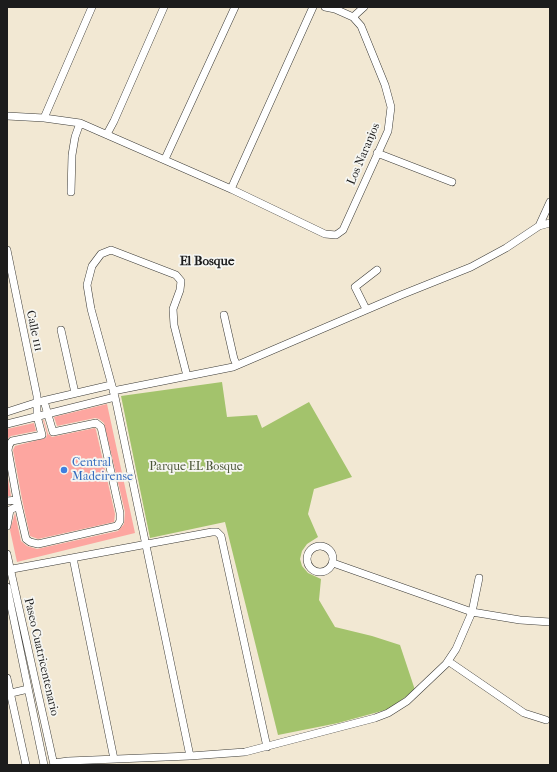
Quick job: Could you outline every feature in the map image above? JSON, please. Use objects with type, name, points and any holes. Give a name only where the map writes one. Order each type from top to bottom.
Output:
[{"type":"street","points":[[44,118],[92,7]]},
{"type":"street","points":[[107,134],[164,7]]},
{"type":"street","points":[[165,159],[235,7]]},
{"type":"street","points":[[7,116],[44,118],[80,123],[231,189],[312,7]]},
{"type":"street","points":[[325,7],[335,9],[353,17],[364,7]]},
{"type":"street","name":"Los Naranjos","points":[[231,189],[325,234],[336,235],[343,230],[388,131],[391,107],[361,26],[353,17]]},
{"type":"street","points":[[71,192],[72,156],[75,137],[80,123]]},
{"type":"street","points":[[377,153],[452,182]]},
{"type":"street","points":[[539,226],[550,202]]},
{"type":"street","points":[[7,424],[48,413],[113,391],[237,365],[366,309],[471,267],[506,248],[539,226],[550,223]]},
{"type":"street","name":"Calle 111","points":[[7,250],[41,402],[37,416],[42,435]]},
{"type":"street","points":[[187,376],[174,325],[173,309],[180,290],[181,281],[176,275],[111,250],[101,254],[92,266],[87,286],[91,309],[113,391],[190,756]]},
{"type":"street","points":[[366,309],[355,287],[377,270]]},
{"type":"street","points":[[224,315],[234,359],[237,365]]},
{"type":"street","points":[[61,330],[75,393]]},
{"type":"street","points":[[7,412],[75,393],[113,391]]},
{"type":"street","points":[[41,402],[48,413],[52,432]]},
{"type":"street","points":[[96,423],[101,427],[120,513],[120,521],[118,526],[38,544],[30,542],[26,539],[8,450],[9,445],[12,441],[52,432],[96,423]]},
{"type":"street","points":[[7,501],[18,503]]},
{"type":"street","points":[[7,526],[10,510],[18,503]]},
{"type":"street","points":[[9,570],[217,532],[221,536],[267,747]]},
{"type":"street","name":"Paseo Cuatricentenario","points":[[7,554],[9,570],[54,764]]},
{"type":"street","points":[[73,558],[114,759]]},
{"type":"street","points":[[333,563],[472,612],[520,620],[550,622]]},
{"type":"street","points":[[54,764],[68,761],[246,752],[375,718],[388,713],[407,700],[430,680],[448,661],[456,649],[472,612],[479,578]]},
{"type":"street","name":"Paseo Cuatricentenario","points":[[7,587],[44,765]]},
{"type":"street","points":[[448,661],[524,713],[546,720]]},
{"type":"street","points":[[7,678],[9,694],[26,765]]},
{"type":"street","points":[[9,694],[28,689]]},
{"type":"green space","name":"Parque EL Bosque","points":[[222,382],[227,417],[257,415],[262,428],[309,402],[352,477],[314,489],[308,514],[318,537],[307,544],[302,551],[300,559],[302,566],[308,573],[321,579],[319,600],[335,627],[372,636],[400,645],[415,690],[389,709],[338,723],[278,735],[225,522],[150,538],[121,396]]},
{"type":"building","points":[[107,404],[135,533],[17,562],[10,530],[15,513],[21,541],[27,546],[37,549],[118,531],[124,524],[125,512],[104,423],[95,418],[57,426],[54,417]]},
{"type":"building","points":[[43,420],[48,434],[52,437],[95,428],[115,514],[114,522],[38,539],[30,536],[13,450],[15,446],[46,438],[47,434]]},
{"type":"building","points":[[34,423],[36,431],[11,436],[7,439],[7,429]]},
{"type":"building","points":[[7,473],[11,496],[7,496]]},
{"type":"place","name":"Central Madeirense","points":[[64,470]]},
{"type":"district","name":"El Bosque","points":[[207,262]]}]
